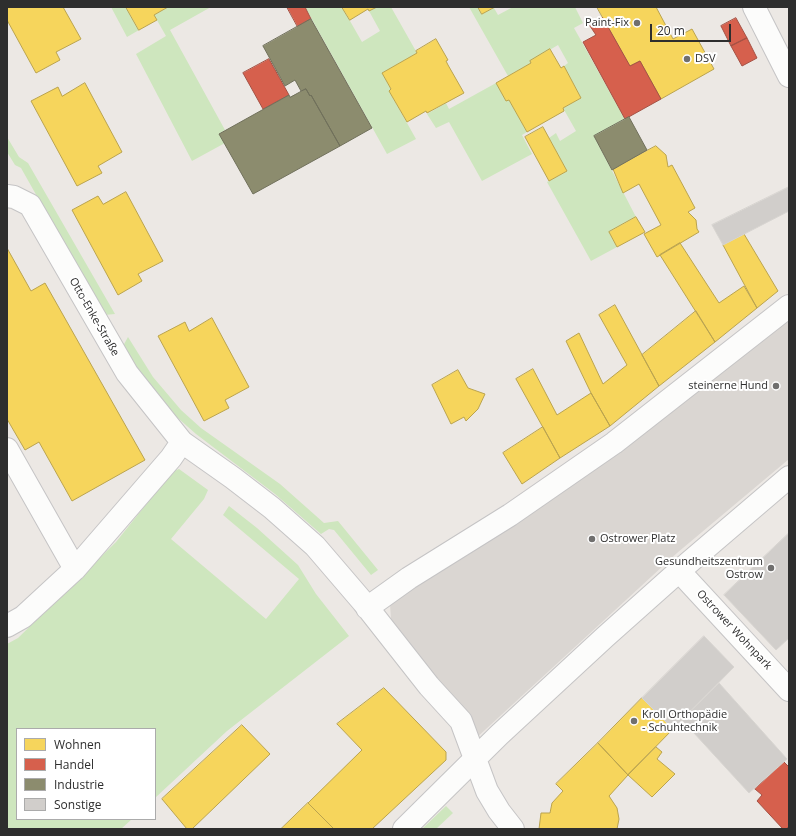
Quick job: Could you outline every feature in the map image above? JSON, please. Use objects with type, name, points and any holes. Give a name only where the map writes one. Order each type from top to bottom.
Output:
[{"type":"street","points":[[754,7],[789,76]]},
{"type":"street","name":"Otto-Enke-Straße","points":[[7,196],[14,196],[30,205],[127,373],[182,442],[272,508],[310,542],[367,608]]},
{"type":"street","points":[[513,829],[499,811],[487,791],[461,721],[429,686],[367,608],[409,578],[510,515],[614,443],[789,306]]},
{"type":"street","points":[[7,626],[23,617],[75,569],[172,458],[182,442]]},
{"type":"street","points":[[7,449],[75,569]]},
{"type":"street","points":[[404,829],[499,735],[604,637],[789,477]]},
{"type":"street","name":"Ostrower Wohnpark","points":[[679,571],[789,690]]},
{"type":"green space","points":[[111,7],[126,7],[139,30],[127,37]]},
{"type":"green space","points":[[168,7],[211,7],[170,30],[225,130],[219,134],[225,143],[192,161],[136,54],[166,36],[154,15]]},
{"type":"green space","points":[[305,7],[342,7],[362,42],[380,31],[369,11],[377,7],[391,7],[417,53],[382,73],[391,89],[389,91],[416,139],[387,154]]},
{"type":"green space","points":[[469,7],[478,7],[482,14],[494,8],[498,15],[513,7],[575,7],[583,23],[574,28],[625,119],[594,136],[636,217],[609,232],[617,247],[591,261],[547,182],[567,171],[549,138],[556,133],[560,141],[576,131],[563,108],[581,98],[564,66],[568,63],[558,45],[508,76]]},
{"type":"green space","points":[[496,83],[506,101],[509,100],[527,132],[522,135],[532,154],[482,181],[449,122],[436,128],[427,114],[446,103],[449,109]]},
{"type":"green space","points":[[7,137],[19,157],[28,163],[115,314],[104,315],[21,168],[15,165],[7,152]]},
{"type":"green space","points":[[128,337],[153,377],[181,410],[201,428],[280,484],[324,523],[338,521],[378,570],[371,575],[334,530],[329,529],[321,534],[275,494],[196,434],[171,412],[144,378],[123,346]]},
{"type":"green space","points":[[179,469],[208,490],[204,499],[171,539],[266,619],[299,579],[223,515],[229,506],[257,528],[298,565],[316,594],[349,636],[227,731],[156,797],[156,728],[16,728],[16,820],[131,820],[121,829],[7,829],[7,644],[18,638],[116,542],[172,472]]},
{"type":"green space","points":[[446,806],[453,813],[436,829],[422,829]]},
{"type":"shaded area","name":"Ostrower Platz","points":[[789,314],[789,459],[677,553],[473,741],[392,634],[390,604]]},
{"type":"building: Wohnen","points":[[7,7],[63,7],[81,39],[56,52],[60,60],[36,73],[7,20]]},
{"type":"building: Wohnen","points":[[126,7],[168,7],[154,15],[157,20],[139,30]]},
{"type":"building: Wohnen","points":[[342,7],[377,7],[369,11],[368,9],[350,20]]},
{"type":"building: Wohnen","points":[[478,7],[495,7],[482,14]]},
{"type":"building: Wohnen","points":[[597,7],[656,7],[673,39],[692,29],[714,69],[661,99],[640,61],[630,66]]},
{"type":"building: Wohnen","points":[[436,39],[448,60],[446,61],[448,65],[464,93],[407,122],[389,91],[391,89],[382,73],[417,53],[416,51]]},
{"type":"building: Wohnen","points":[[550,49],[561,68],[564,66],[581,98],[563,108],[564,111],[527,132],[509,100],[506,101],[496,83],[531,63],[530,61]]},
{"type":"building: Wohnen","points":[[85,83],[122,152],[98,166],[102,173],[77,186],[31,101],[58,87],[62,96]]},
{"type":"building: Wohnen","points":[[543,127],[567,171],[549,181],[525,137]]},
{"type":"building: Wohnen","points":[[656,146],[666,155],[668,167],[672,165],[695,208],[688,212],[696,220],[697,229],[699,232],[657,257],[644,234],[661,225],[639,184],[623,193],[613,169]]},
{"type":"building: Wohnen","points":[[126,192],[163,261],[138,274],[142,281],[118,295],[72,210],[98,196],[103,204]]},
{"type":"building: Wohnen","points":[[636,217],[645,232],[617,247],[609,232]]},
{"type":"building: Wohnen","points":[[744,234],[778,291],[757,308],[723,245]]},
{"type":"building: Wohnen","points":[[680,243],[719,303],[744,286],[757,308],[715,342],[660,255]]},
{"type":"building: Wohnen","points":[[7,248],[31,291],[45,283],[145,460],[72,501],[39,442],[25,450],[7,419]]},
{"type":"building: Wohnen","points":[[615,305],[659,386],[610,426],[591,393],[566,341],[579,333],[603,384],[627,365],[599,315]]},
{"type":"building: Wohnen","points":[[696,311],[715,342],[659,386],[642,355]]},
{"type":"building: Wohnen","points":[[212,318],[249,387],[225,400],[229,408],[204,421],[158,336],[185,322],[189,331]]},
{"type":"building: Wohnen","points":[[533,369],[557,415],[591,393],[610,426],[560,458],[516,379]]},
{"type":"building: Wohnen","points":[[458,370],[468,388],[485,394],[478,409],[466,421],[464,417],[451,424],[432,385]]},
{"type":"building: Wohnen","points":[[543,427],[560,458],[522,484],[503,453]]},
{"type":"building: Wohnen","points":[[384,688],[446,752],[446,760],[372,829],[334,829],[308,803],[362,750],[337,724]]},
{"type":"building: Wohnen","points":[[642,698],[673,729],[628,775],[598,743]]},
{"type":"building: Wohnen","points":[[242,725],[270,754],[192,829],[187,829],[162,799]]},
{"type":"building: Wohnen","points":[[598,743],[628,775],[609,796],[617,808],[619,819],[617,829],[539,829],[541,813],[550,813],[552,803],[563,791],[556,784]]},
{"type":"building: Wohnen","points":[[656,747],[662,752],[657,759],[675,774],[652,797],[628,775]]},
{"type":"building: Wohnen","points":[[308,803],[334,829],[281,829]]},
{"type":"building: Handel","points":[[287,7],[305,7],[311,19],[298,27]]},
{"type":"building: Handel","points":[[603,18],[630,66],[640,61],[661,99],[625,119],[583,42],[596,35],[590,26]]},
{"type":"building: Handel","points":[[736,18],[747,38],[731,46],[721,26]]},
{"type":"building: Handel","points":[[747,38],[757,58],[742,66],[731,46]]},
{"type":"building: Handel","points":[[269,59],[289,95],[263,109],[243,73]]},
{"type":"building: Handel","points":[[784,762],[789,767],[789,826],[786,829],[783,829],[757,801],[762,795],[755,789]]},
{"type":"building: Industrie","points":[[311,19],[372,128],[340,146],[311,95],[310,96],[306,89],[301,91],[295,80],[285,86],[263,46]]},
{"type":"building: Industrie","points":[[306,89],[310,96],[311,95],[340,146],[253,194],[219,134],[289,95],[290,97]]},
{"type":"building: Industrie","points":[[629,117],[647,150],[612,170],[594,136]]},
{"type":"building: Sonstige","points":[[789,187],[789,211],[723,245],[712,225]]},
{"type":"building: Sonstige","name":"Gesundheitszentrum Ostrow","points":[[789,533],[789,638],[776,650],[724,595]]},
{"type":"building: Sonstige","points":[[704,636],[734,667],[673,729],[642,698]]},
{"type":"building: Sonstige","points":[[719,683],[787,759],[749,793],[682,720]]},
{"type":"place","name":"Paint-Fix","points":[[637,23]]},
{"type":"place","name":"DSV","points":[[687,59]]},
{"type":"place","name":"steinerne Hund","points":[[776,386]]},
{"type":"place","name":"Ostrower Platz","points":[[592,539]]},
{"type":"place","name":"Gesundheitszentrum Ostrow","points":[[771,568]]},
{"type":"place","name":"Kroll Orthopädie - Schuhtechnik","points":[[634,721]]}]
